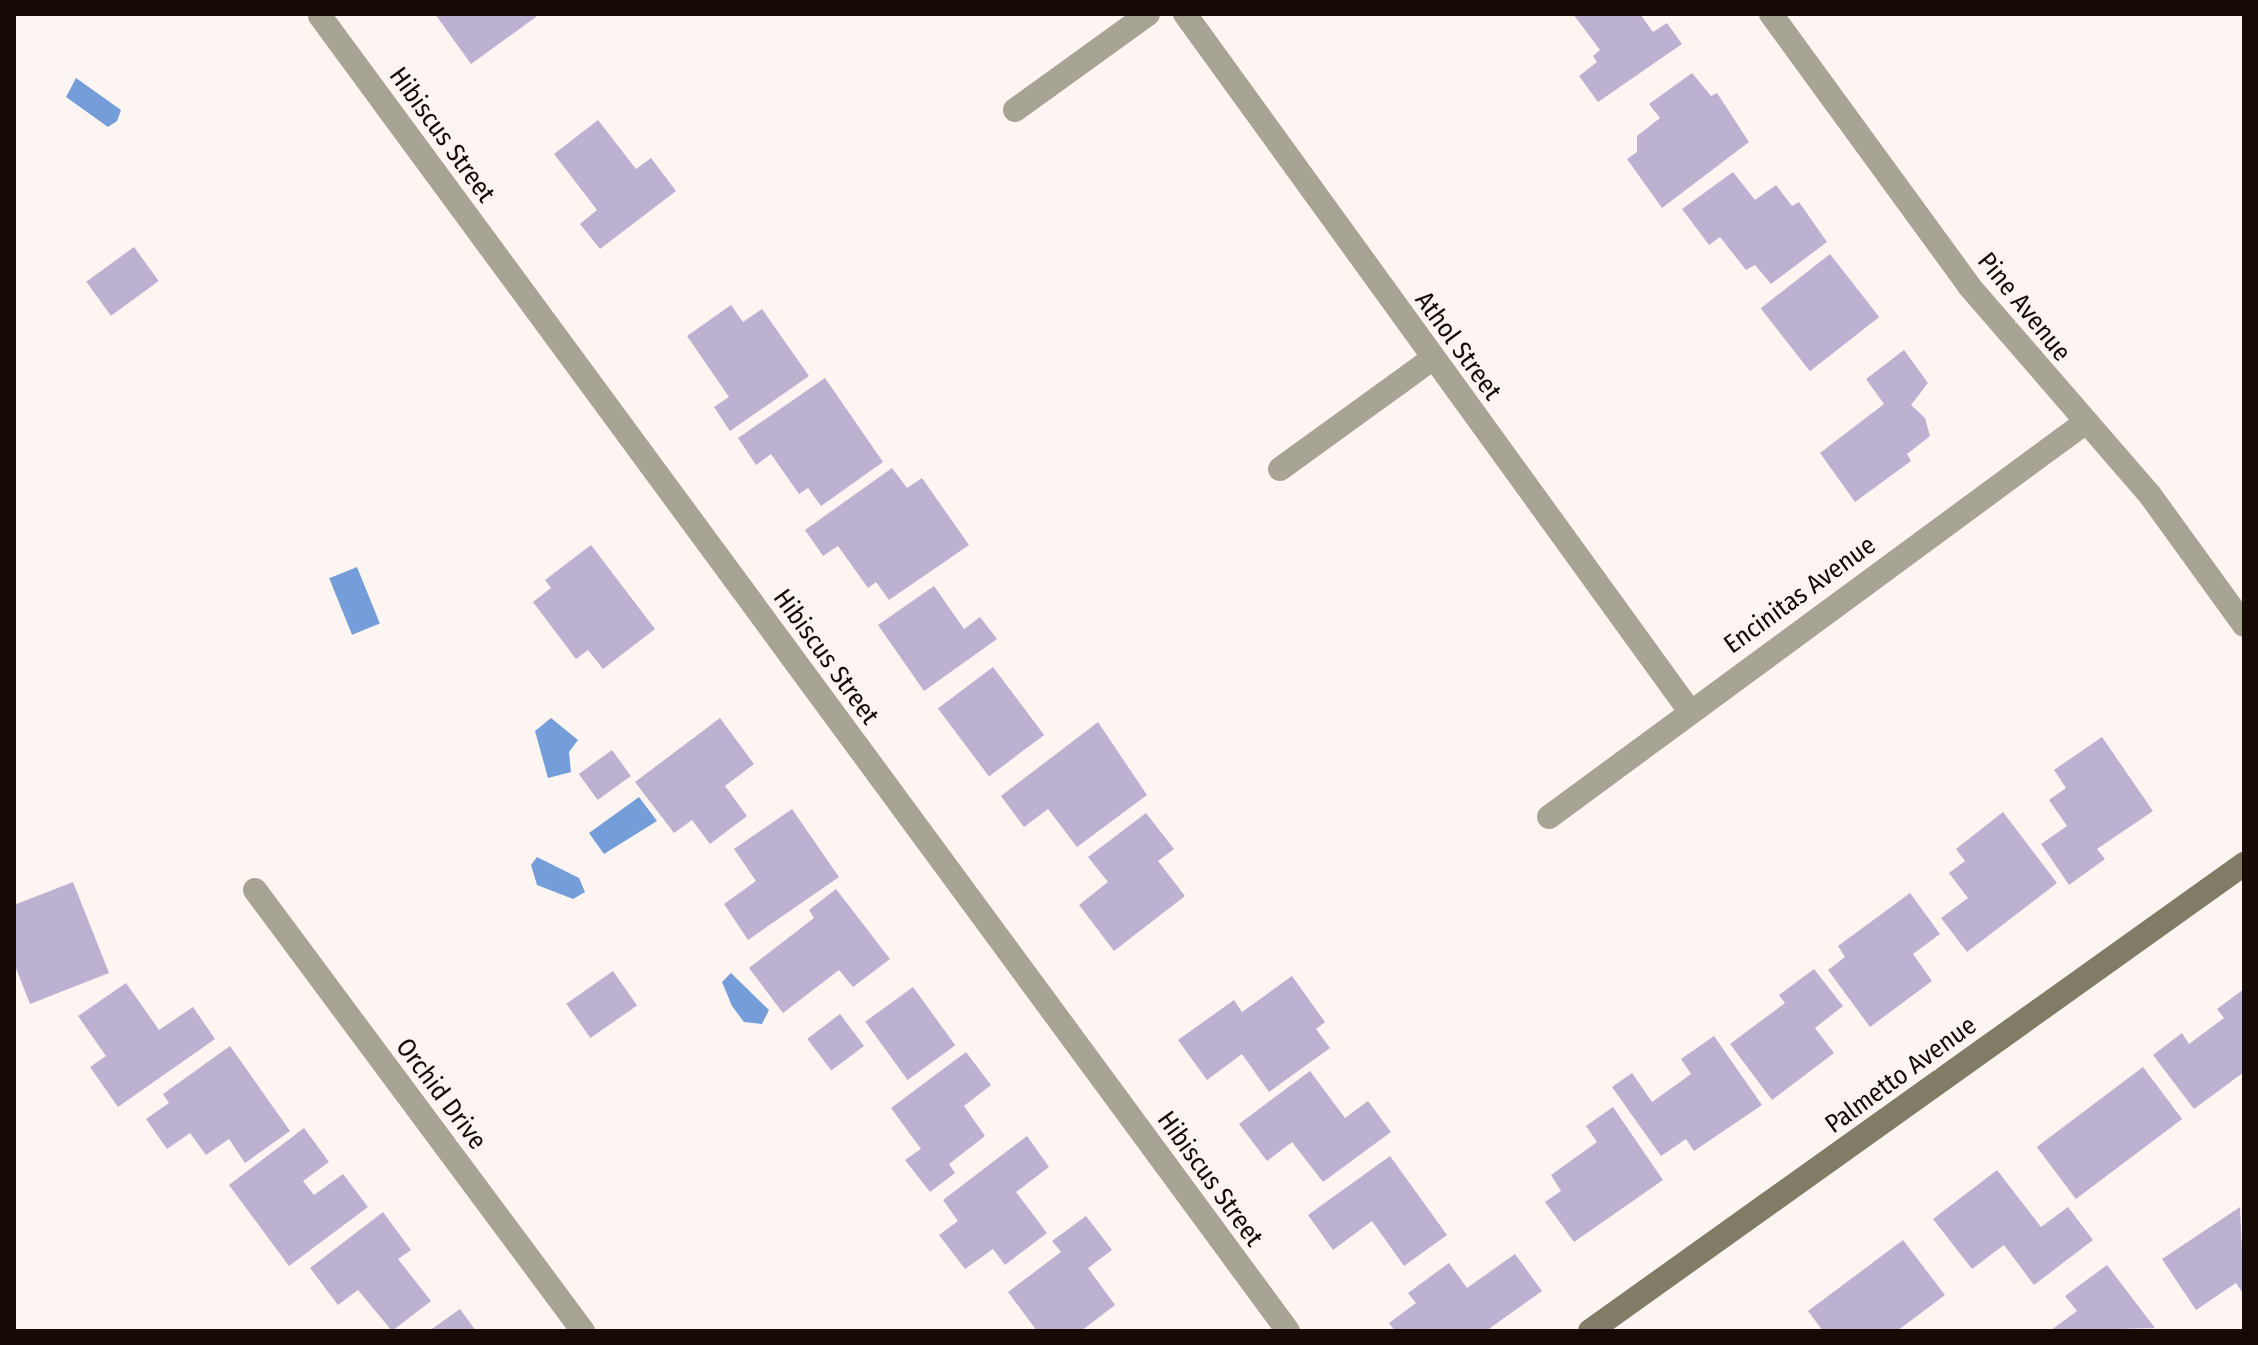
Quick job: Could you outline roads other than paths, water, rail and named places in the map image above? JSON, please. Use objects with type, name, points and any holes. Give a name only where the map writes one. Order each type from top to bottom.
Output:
[{"type":"street","points":[[1015,110],[1148,14]]},
{"type":"street","name":"Athol Street","points":[[1185,14],[1689,710]]},
{"type":"street","name":"Pine Avenue","points":[[1771,14],[1969,286],[2150,495],[2244,625]]},
{"type":"street","name":"Hibiscus Street","points":[[320,16],[1288,1331]]},
{"type":"street","points":[[1280,469],[1432,359]]},
{"type":"street","name":"Encinitas Avenue","points":[[1549,817],[1689,710],[2086,422]]},
{"type":"street","name":"Palmetto Avenue","points":[[1590,1331],[2244,864]]},
{"type":"street","name":"Orchid Drive","points":[[255,890],[583,1331]]},
{"type":"water","points":[[76,78],[121,110],[117,121],[108,127],[66,97]]},
{"type":"water","points":[[357,567],[380,624],[352,635],[329,578]]},
{"type":"water","points":[[551,718],[578,740],[569,752],[571,772],[548,778],[535,731]]},
{"type":"water","points":[[639,797],[657,821],[604,854],[589,833]]},
{"type":"water","points":[[537,857],[579,878],[585,892],[573,899],[537,885],[531,865]]},
{"type":"water","points":[[731,973],[769,1010],[762,1024],[744,1022],[732,1006],[722,982]]}]
